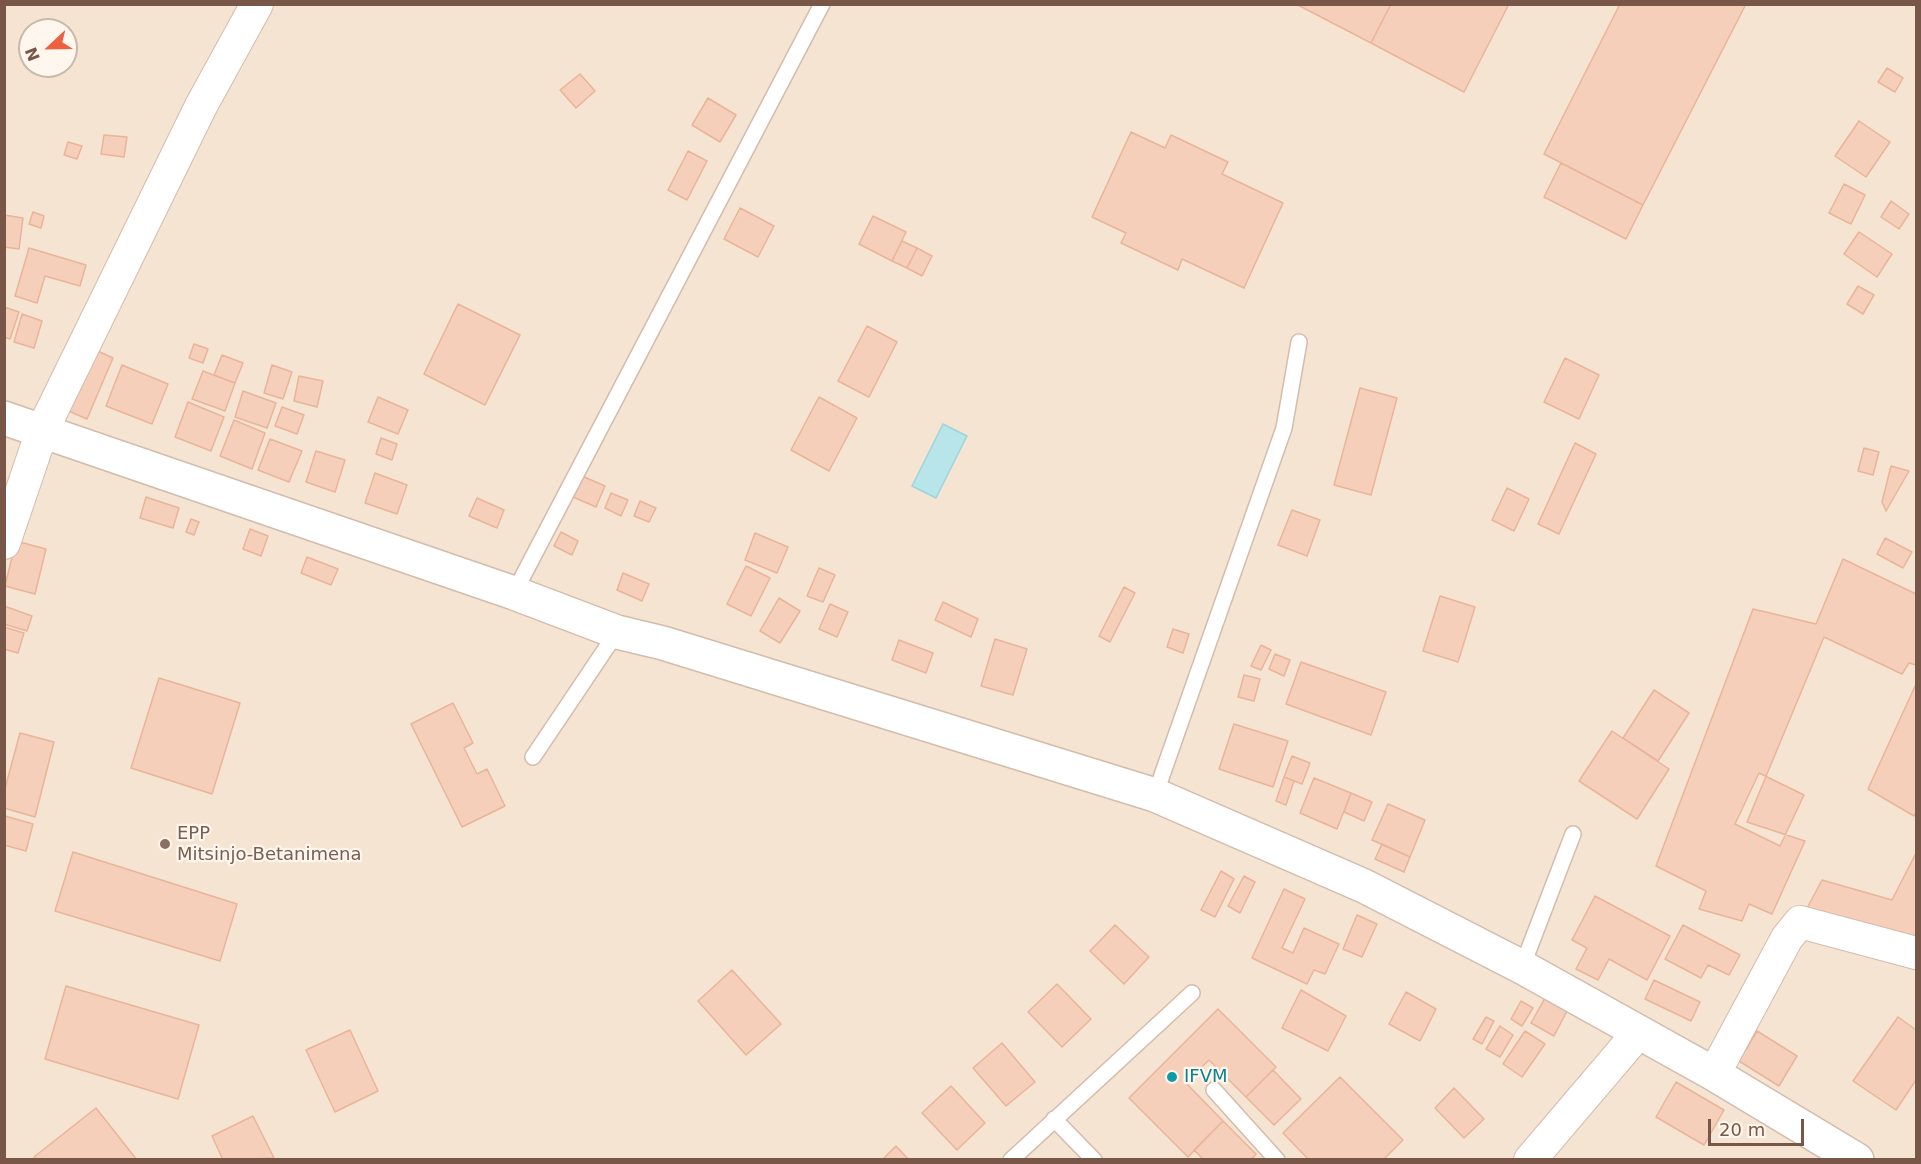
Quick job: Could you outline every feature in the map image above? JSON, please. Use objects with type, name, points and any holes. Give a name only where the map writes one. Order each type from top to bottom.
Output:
[{"type":"street","points":[[4,543],[42,430],[201,106],[257,4]]},
{"type":"street","points":[[4,418],[514,593],[617,632],[663,643],[1155,795],[1364,886],[1522,967],[1714,1074],[1857,1160]]},
{"type":"street","points":[[1714,1074],[1787,938],[1800,922],[1917,953]]},
{"type":"street","points":[[1530,1160],[1639,1032]]},
{"type":"lane","points":[[514,593],[822,4]]},
{"type":"lane","points":[[1155,795],[1284,428],[1299,342]]},
{"type":"lane","points":[[533,757],[617,632]]},
{"type":"lane","points":[[1522,967],[1573,834]]},
{"type":"lane","points":[[1011,1160],[1192,993]]},
{"type":"lane","points":[[1214,1090],[1277,1160]]},
{"type":"lane","points":[[1054,1119],[1094,1160]]},
{"type":"shaded area","points":[[5,5],[1916,5],[1916,1159],[5,1159]]},
{"type":"water","points":[[943,424],[967,436],[936,498],[912,486]]},
{"type":"building","points":[[1296,4],[1391,4],[1371,43]]},
{"type":"building","points":[[1391,4],[1509,4],[1464,92],[1371,43]]},
{"type":"building","points":[[1620,4],[1746,4],[1643,205],[1544,154]]},
{"type":"building","points":[[1887,68],[1903,78],[1895,92],[1878,82]]},
{"type":"building","points":[[580,74],[595,91],[576,108],[560,90]]},
{"type":"building","points":[[708,98],[736,115],[720,142],[692,125]]},
{"type":"building","points":[[1859,121],[1890,142],[1866,177],[1835,156]]},
{"type":"building","points":[[1131,132],[1165,148],[1171,135],[1228,162],[1222,174],[1283,203],[1244,288],[1182,259],[1178,270],[1121,243],[1126,233],[1092,217]]},
{"type":"building","points":[[104,135],[127,137],[124,157],[101,154]]},
{"type":"building","points":[[68,142],[82,146],[77,159],[64,155]]},
{"type":"building","points":[[688,151],[707,161],[687,200],[668,190]]},
{"type":"building","points":[[1561,163],[1643,205],[1626,239],[1544,197]]},
{"type":"building","points":[[1844,184],[1865,195],[1851,224],[1829,213]]},
{"type":"building","points":[[1891,201],[1909,214],[1899,229],[1881,217]]},
{"type":"building","points":[[740,208],[774,226],[758,257],[724,239]]},
{"type":"building","points":[[33,212],[44,216],[41,228],[29,224]]},
{"type":"building","points":[[4,215],[23,218],[19,249],[4,247]]},
{"type":"building","points":[[873,216],[906,232],[892,261],[859,244]]},
{"type":"building","points":[[1859,232],[1892,254],[1877,277],[1844,254]]},
{"type":"building","points":[[902,241],[917,248],[907,268],[892,261]]},
{"type":"building","points":[[29,248],[86,265],[80,286],[45,276],[37,303],[15,296]]},
{"type":"building","points":[[917,248],[932,256],[922,276],[907,268]]},
{"type":"building","points":[[1858,286],[1874,295],[1863,314],[1847,304]]},
{"type":"building","points":[[458,304],[520,335],[485,405],[424,374]]},
{"type":"building","points":[[4,307],[19,312],[10,339],[4,337]]},
{"type":"building","points":[[22,314],[42,321],[34,348],[14,342]]},
{"type":"building","points":[[867,326],[897,342],[869,397],[838,381]]},
{"type":"building","points":[[194,344],[208,349],[203,363],[189,358]]},
{"type":"building","points":[[89,347],[113,358],[87,419],[64,409]]},
{"type":"building","points":[[222,355],[243,363],[235,383],[214,375]]},
{"type":"building","points":[[1565,358],[1599,375],[1579,419],[1544,402]]},
{"type":"building","points":[[122,365],[168,384],[152,424],[106,406]]},
{"type":"building","points":[[272,365],[292,372],[283,399],[264,393]]},
{"type":"building","points":[[203,371],[235,383],[225,411],[192,399]]},
{"type":"building","points":[[299,376],[323,381],[317,407],[294,401]]},
{"type":"building","points":[[1360,388],[1397,398],[1371,495],[1334,485]]},
{"type":"building","points":[[243,391],[276,403],[267,428],[235,417]]},
{"type":"building","points":[[378,397],[408,410],[398,434],[368,422]]},
{"type":"building","points":[[819,397],[857,418],[829,471],[791,450]]},
{"type":"building","points":[[188,402],[224,417],[211,451],[175,437]]},
{"type":"building","points":[[282,407],[304,415],[297,434],[275,426]]},
{"type":"building","points":[[234,420],[265,433],[252,469],[220,456]]},
{"type":"building","points":[[381,438],[397,444],[392,460],[376,454]]},
{"type":"building","points":[[270,439],[302,451],[289,482],[258,470]]},
{"type":"building","points":[[1575,443],[1596,454],[1559,534],[1538,524]]},
{"type":"building","points":[[1864,448],[1879,452],[1873,475],[1858,471]]},
{"type":"building","points":[[316,451],[345,460],[335,492],[306,482]]},
{"type":"building","points":[[1891,466],[1909,471],[1886,511],[1882,502]]},
{"type":"building","points":[[375,473],[407,485],[397,514],[365,503]]},
{"type":"building","points":[[582,476],[605,486],[596,507],[573,497]]},
{"type":"building","points":[[1507,488],[1529,499],[1514,531],[1492,520]]},
{"type":"building","points":[[611,493],[628,500],[621,516],[605,508]]},
{"type":"building","points":[[146,497],[179,508],[173,528],[140,518]]},
{"type":"building","points":[[477,498],[504,510],[497,528],[469,516]]},
{"type":"building","points":[[640,501],[656,508],[649,522],[634,516]]},
{"type":"building","points":[[1292,510],[1320,520],[1307,556],[1278,545]]},
{"type":"building","points":[[191,519],[199,522],[194,535],[186,532]]},
{"type":"building","points":[[250,529],[268,536],[261,556],[243,549]]},
{"type":"building","points":[[561,532],[578,541],[572,555],[554,546]]},
{"type":"building","points":[[755,533],[788,547],[777,573],[745,560]]},
{"type":"building","points":[[1885,538],[1912,552],[1903,568],[1877,554]]},
{"type":"building","points":[[16,541],[46,549],[35,594],[5,586]]},
{"type":"building","points":[[307,557],[338,569],[331,585],[301,573]]},
{"type":"building","points":[[1843,559],[1916,594],[1916,665],[1909,663],[1902,674],[1824,637],[1747,822],[1805,841],[1772,914],[1749,904],[1742,921],[1699,909],[1706,891],[1656,866],[1753,609],[1816,624]]},
{"type":"building","points":[[746,566],[770,578],[751,616],[727,604]]},
{"type":"building","points":[[819,568],[835,575],[823,602],[807,596]]},
{"type":"building","points":[[623,573],[649,584],[642,601],[617,590]]},
{"type":"building","points":[[1124,587],[1135,593],[1110,642],[1099,636]]},
{"type":"building","points":[[1440,596],[1475,607],[1458,662],[1423,651]]},
{"type":"building","points":[[779,598],[800,611],[780,643],[760,631]]},
{"type":"building","points":[[943,602],[978,619],[971,637],[935,620]]},
{"type":"building","points":[[830,604],[848,612],[837,637],[819,629]]},
{"type":"building","points":[[4,606],[32,616],[27,631],[4,624]]},
{"type":"building","points":[[4,627],[24,633],[18,653],[4,649]]},
{"type":"building","points":[[1173,629],[1189,634],[1183,653],[1167,647]]},
{"type":"building","points":[[995,639],[1027,649],[1013,695],[981,686]]},
{"type":"building","points":[[899,640],[933,653],[926,673],[892,660]]},
{"type":"building","points":[[1261,645],[1271,650],[1261,670],[1251,666]]},
{"type":"building","points":[[1275,654],[1290,660],[1284,676],[1269,669]]},
{"type":"building","points":[[1301,662],[1386,692],[1371,735],[1286,704]]},
{"type":"building","points":[[1244,675],[1260,679],[1254,701],[1238,697]]},
{"type":"building","points":[[159,678],[240,703],[212,794],[131,768]]},
{"type":"building","points":[[1916,684],[1916,812],[1914,816],[1868,789]]},
{"type":"building","points":[[1654,690],[1689,713],[1658,761],[1623,738]]},
{"type":"building","points":[[453,703],[473,743],[464,748],[477,774],[487,769],[505,806],[462,827],[411,724]]},
{"type":"building","points":[[1234,724],[1288,741],[1273,787],[1219,769]]},
{"type":"building","points":[[1612,731],[1669,769],[1637,819],[1579,781]]},
{"type":"building","points":[[20,733],[54,742],[35,817],[4,808],[4,792]]},
{"type":"building","points":[[1292,756],[1310,763],[1302,784],[1284,777]]},
{"type":"building","points":[[1759,773],[1804,795],[1780,846],[1735,824]]},
{"type":"building","points":[[1284,777],[1294,781],[1286,805],[1276,801]]},
{"type":"building","points":[[1314,778],[1351,793],[1337,829],[1300,813]]},
{"type":"building","points":[[1351,793],[1372,802],[1364,821],[1344,812]]},
{"type":"building","points":[[1388,804],[1425,820],[1410,857],[1372,840]]},
{"type":"building","points":[[5,816],[33,824],[26,851],[4,845]]},
{"type":"building","points":[[1382,844],[1410,857],[1404,872],[1375,859]]},
{"type":"building","points":[[73,852],[237,904],[220,961],[55,911]]},
{"type":"building","points":[[1916,853],[1916,946],[1805,912],[1822,880],[1892,900]]},
{"type":"building","points":[[1221,871],[1234,879],[1215,917],[1201,910]]},
{"type":"building","points":[[1244,876],[1255,882],[1240,913],[1228,906]]},
{"type":"building","points":[[1284,889],[1305,899],[1282,948],[1293,953],[1304,928],[1339,944],[1325,974],[1314,970],[1307,984],[1252,958]]},
{"type":"building","points":[[1595,896],[1670,936],[1647,980],[1609,959],[1598,980],[1576,969],[1587,948],[1572,940]]},
{"type":"building","points":[[1357,915],[1377,924],[1362,957],[1343,949]]},
{"type":"building","points":[[1115,925],[1149,957],[1124,984],[1090,951]]},
{"type":"building","points":[[1683,925],[1740,955],[1729,975],[1708,965],[1701,978],[1665,959]]},
{"type":"building","points":[[732,970],[781,1024],[746,1055],[698,1001]]},
{"type":"building","points":[[1654,980],[1700,1002],[1691,1021],[1645,999]]},
{"type":"building","points":[[1057,984],[1091,1019],[1062,1047],[1028,1012]]},
{"type":"building","points":[[66,986],[199,1025],[178,1099],[45,1059]]},
{"type":"building","points":[[1301,990],[1346,1016],[1328,1051],[1282,1028]]},
{"type":"building","points":[[1406,992],[1436,1009],[1420,1041],[1389,1024]]},
{"type":"building","points":[[1545,998],[1567,1011],[1554,1036],[1531,1023]]},
{"type":"building","points":[[1521,1001],[1533,1008],[1522,1026],[1511,1019]]},
{"type":"building","name":"IFVM","points":[[1218,1009],[1276,1067],[1246,1097],[1209,1060],[1186,1083],[1223,1121],[1188,1157],[1129,1098]]},
{"type":"building","points":[[1486,1017],[1494,1021],[1482,1044],[1473,1039]]},
{"type":"building","points":[[1898,1017],[1916,1030],[1916,1080],[1896,1110],[1853,1081]]},
{"type":"building","points":[[1500,1026],[1513,1035],[1500,1057],[1486,1049]]},
{"type":"building","points":[[350,1030],[378,1091],[335,1112],[306,1050]]},
{"type":"building","points":[[1525,1031],[1545,1044],[1522,1077],[1503,1064]]},
{"type":"building","points":[[1757,1031],[1797,1056],[1779,1086],[1739,1061]]},
{"type":"building","points":[[1002,1043],[1035,1082],[1006,1106],[973,1068]]},
{"type":"building","points":[[1273,1070],[1301,1099],[1274,1125],[1246,1097]]},
{"type":"building","points":[[1340,1077],[1403,1140],[1383,1160],[1309,1160],[1283,1133]]},
{"type":"building","points":[[1676,1082],[1724,1110],[1704,1145],[1656,1117]]},
{"type":"building","points":[[951,1086],[985,1123],[957,1150],[922,1113]]},
{"type":"building","points":[[1454,1088],[1484,1119],[1464,1138],[1435,1108]]},
{"type":"building","points":[[96,1108],[137,1160],[37,1160],[34,1157]]},
{"type":"building","points":[[253,1116],[274,1158],[223,1160],[212,1136]]},
{"type":"building","points":[[1223,1121],[1256,1154],[1251,1160],[1204,1160],[1194,1150]]},
{"type":"building","points":[[896,1146],[909,1160],[882,1160]]},
{"type":"place","name":"EPP Mitsinjo-Betanimena","points":[[165,844]]},
{"type":"place","name":"IFVM","points":[[1172,1077]]}]
